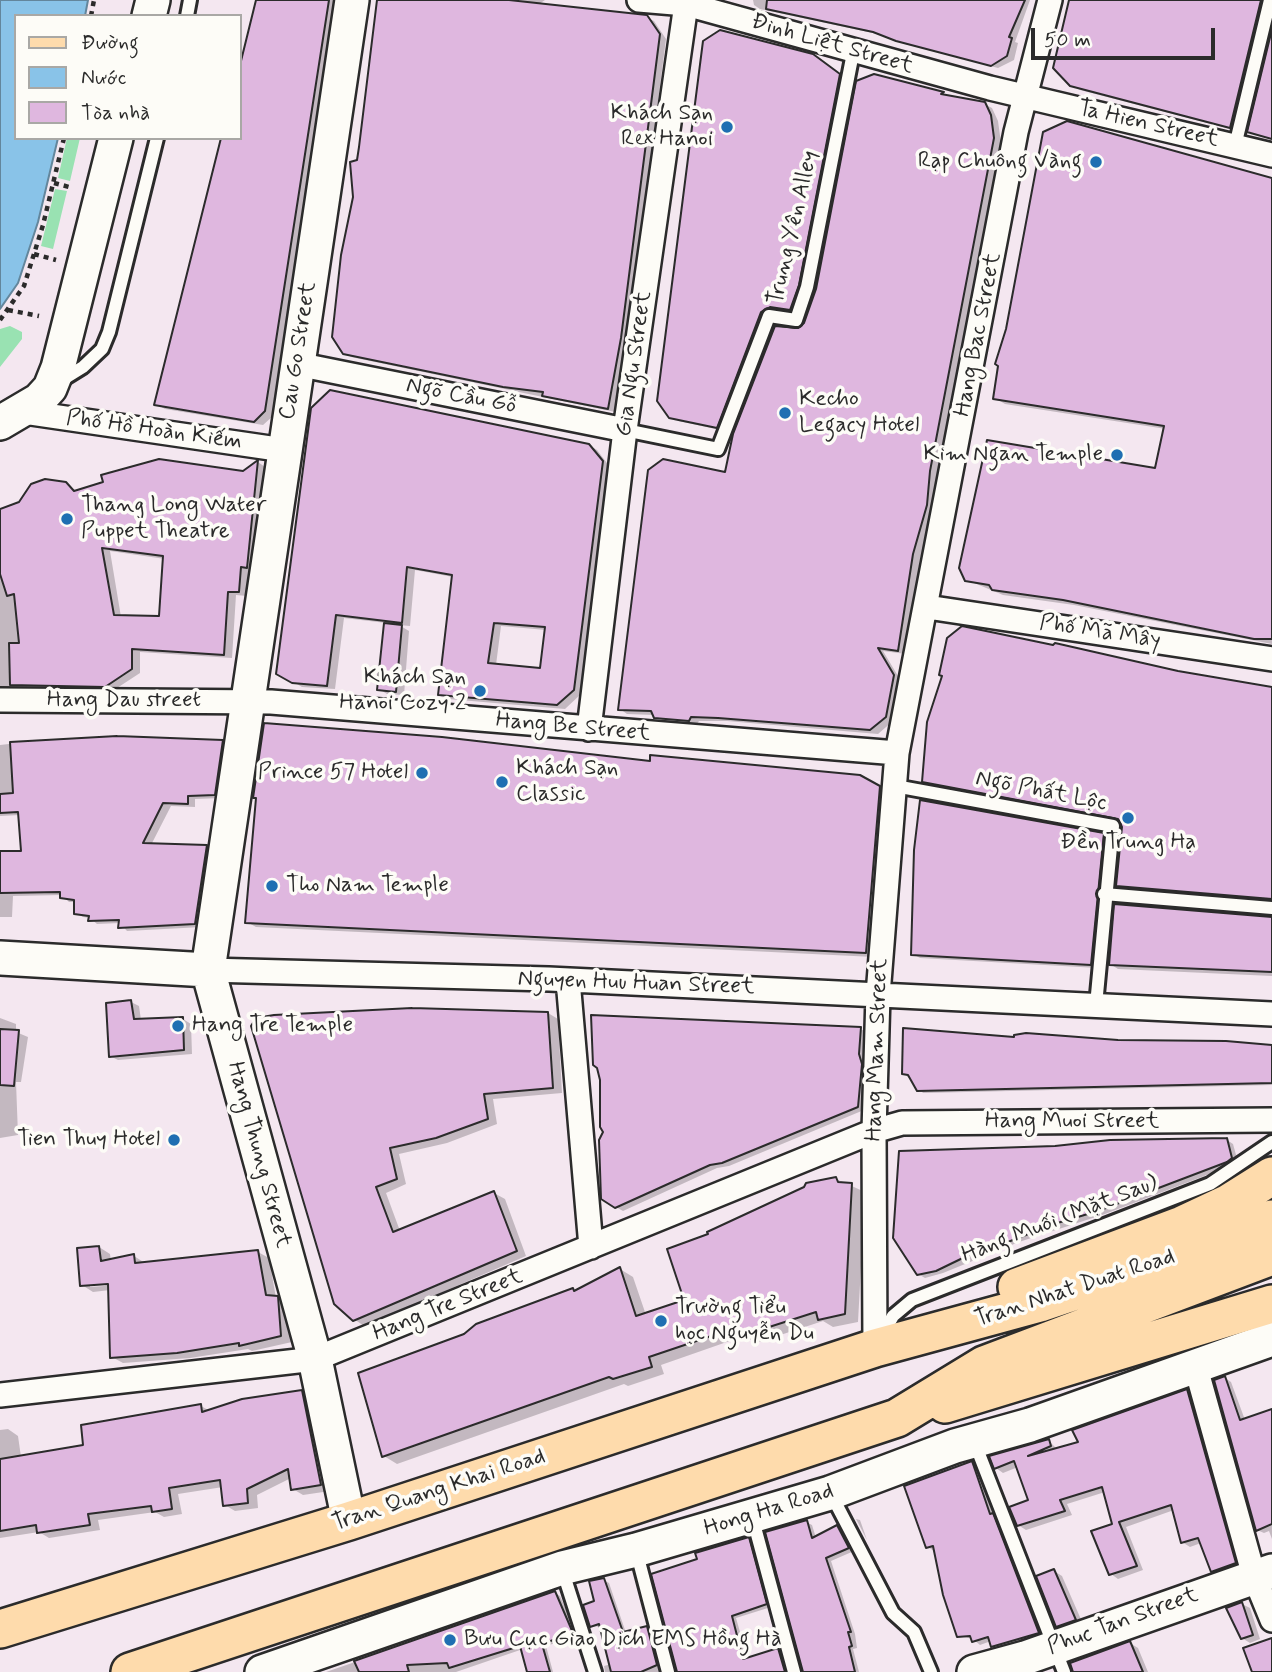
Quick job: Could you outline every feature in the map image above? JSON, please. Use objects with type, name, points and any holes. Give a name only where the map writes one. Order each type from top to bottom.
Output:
[{"type":"main road","points":[[875,1348],[1031,1281],[1182,1225],[1229,1203],[1272,1176]]},
{"type":"main road","name":"Tran Nhat Duat Road","points":[[875,1348],[1040,1303],[1176,1257],[1272,1219]]},
{"type":"main road","name":"Tran Nhat Duat Road","points":[[987,1378],[1272,1256]]},
{"type":"main road","points":[[130,1672],[897,1418],[987,1378],[1272,1304]]},
{"type":"main road","name":"Tran Quang Khai Road","points":[[0,1629],[349,1521],[875,1348]]},
{"type":"street","name":"Cau Go Street","points":[[248,703],[352,0]]},
{"type":"street","name":"Đinh Liệt Street","points":[[639,0],[687,2],[853,53],[1023,97]]},
{"type":"street","name":"Hang Bac Street","points":[[897,753],[1023,97],[1050,0]]},
{"type":"street","name":"Gia Ngu Street","points":[[589,729],[625,430],[687,2]]},
{"type":"street","name":"Ta Hien Street","points":[[1023,97],[1272,156]]},
{"type":"street","points":[[12,417],[50,388],[70,328],[116,140]]},
{"type":"street","name":"Ngõ Cầu Gỗ","points":[[297,364],[625,430]]},
{"type":"street","name":"Phố Hồ Hoàn Kiếm","points":[[12,417],[284,450]]},
{"type":"street","name":"Phố Mã Mây","points":[[927,607],[1272,659]]},
{"type":"street","name":"Hang Dau street","points":[[0,700],[248,703]]},
{"type":"street","name":"Hang Be Street","points":[[248,703],[897,753]]},
{"type":"street","name":"Hang Thung Street","points":[[248,703],[208,970],[315,1359],[349,1521]]},
{"type":"street","name":"Hang Mam Street","points":[[875,1348],[874,1131],[878,995],[897,753]]},
{"type":"street","name":"Nguyen Huu Huan Street","points":[[0,958],[208,970],[568,980],[1272,1014]]},
{"type":"street","points":[[568,980],[591,1247]]},
{"type":"street","name":"Hang Muoi Street","points":[[874,1131],[902,1123],[1272,1119]]},
{"type":"street","name":"Hang Tre Street","points":[[0,1395],[315,1359],[874,1131]]},
{"type":"street","name":"Hong Ha Road","points":[[262,1672],[303,1665],[562,1568],[636,1550],[830,1493],[974,1441],[1196,1368],[1272,1339]]},
{"type":"street","points":[[1196,1368],[1263,1574],[1272,1620]]},
{"type":"street","name":"Phuc Tan Street","points":[[977,1671],[1060,1659],[1263,1574]]},
{"type":"lane","points":[[1235,146],[1270,0]]},
{"type":"lane","name":"Trung Yên Alley","points":[[625,430],[718,449],[769,316],[796,320],[807,287],[853,53]]},
{"type":"lane","points":[[50,388],[83,367],[102,349],[109,332],[157,140]]},
{"type":"lane","name":"Ngõ Phất Lộc","points":[[895,786],[1113,826],[1104,894],[1096,1005]]},
{"type":"lane","points":[[1104,894],[1272,908]]},
{"type":"lane","name":"Hàng Muối (Mặt Sau)","points":[[875,1348],[893,1316],[912,1300],[1210,1184],[1272,1142]]},
{"type":"lane","points":[[974,1441],[1060,1659]]},
{"type":"lane","points":[[830,1493],[893,1613],[914,1632],[931,1672]]},
{"type":"lane","points":[[752,1516],[794,1672]]},
{"type":"lane","points":[[636,1550],[668,1672]]},
{"type":"lane","points":[[562,1568],[595,1672]]},
{"type":"path","points":[[0,320],[24,286],[64,140]]},
{"type":"path","points":[[54,183],[73,188]]},
{"type":"path","points":[[34,254],[56,260]]},
{"type":"path","points":[[8,310],[39,316]]},
{"type":"green space","points":[[67,140],[80,140],[70,181],[58,178]]},
{"type":"green space","points":[[55,189],[67,191],[53,249],[41,246]]},
{"type":"green space","points":[[10,326],[22,332],[22,339],[0,367],[0,329]]},
{"type":"water","points":[[0,0],[88,0],[85,14],[14,14],[14,140],[58,140],[38,222],[18,283],[0,309]]},
{"type":"building","points":[[256,0],[329,0],[265,411],[254,422],[154,405],[220,140],[242,140],[242,57]]},
{"type":"building","points":[[377,0],[509,0],[647,15],[660,34],[621,338],[608,409],[542,396],[543,392],[503,387],[343,354],[332,337],[341,255],[353,197],[350,162],[357,160]]},
{"type":"building","points":[[767,0],[1025,0],[1009,37],[1012,38],[1007,56],[991,66],[896,41],[873,32],[766,9]]},
{"type":"building","points":[[1069,0],[1261,0],[1230,128],[1070,86],[1053,68]]},
{"type":"building","points":[[1272,29],[1272,139],[1247,132]]},
{"type":"building","points":[[720,30],[813,54],[840,74],[799,285],[790,310],[770,307],[761,312],[717,428],[669,418],[657,401],[703,41]]},
{"type":"building","points":[[874,74],[944,92],[941,94],[985,102],[991,115],[994,138],[930,471],[927,505],[913,554],[898,651],[878,648],[894,675],[886,717],[870,730],[718,718],[691,717],[689,721],[654,718],[651,711],[618,710],[648,470],[663,459],[725,472],[733,434],[775,326],[798,328],[804,323],[816,289],[856,81]]},
{"type":"building","points":[[1067,121],[1272,178],[1272,639],[1254,639],[1063,600],[992,590],[989,585],[965,581],[959,568],[987,440],[1155,468],[1164,426],[993,399],[998,366],[995,364],[1006,329],[1043,132]]},
{"type":"building","points":[[330,390],[589,444],[603,461],[574,690],[557,705],[438,695],[452,575],[407,567],[402,623],[336,615],[327,686],[292,683],[276,674],[311,408]],"holes":[[[494,623],[545,627],[540,668],[488,663]]]},
{"type":"building","points":[[159,459],[243,471],[258,460],[247,568],[241,567],[239,592],[228,592],[224,655],[132,649],[132,669],[105,687],[10,685],[9,643],[19,643],[14,594],[7,596],[0,574],[0,509],[19,502],[31,484],[45,479],[66,482],[74,491],[103,482],[101,475]],"holes":[[[102,548],[163,556],[159,616],[114,615]]]},
{"type":"building","points":[[384,623],[402,625],[396,692],[377,690]]},
{"type":"building","points":[[962,626],[1053,645],[1055,643],[1178,671],[1272,687],[1272,899],[1116,886],[1122,827],[1118,819],[922,782],[927,722],[942,676],[939,675],[947,638]]},
{"type":"building","points":[[264,723],[442,737],[650,761],[650,755],[860,775],[880,786],[866,953],[245,923],[256,798],[253,798]]},
{"type":"building","points":[[117,736],[223,740],[215,795],[188,796],[188,804],[163,803],[143,843],[207,845],[195,924],[118,928],[119,920],[88,921],[89,916],[74,914],[74,900],[60,898],[60,892],[0,893],[0,851],[21,851],[18,812],[0,813],[0,794],[13,793],[10,742]]},
{"type":"building","points":[[920,800],[1104,833],[1091,965],[911,955],[914,850]]},
{"type":"building","points":[[1114,904],[1272,917],[1272,972],[1109,965]]},
{"type":"building","points":[[131,1000],[134,1019],[183,1017],[184,1050],[109,1057],[106,1003]]},
{"type":"building","points":[[412,1008],[548,1012],[553,1088],[484,1094],[488,1119],[436,1138],[390,1148],[397,1179],[376,1187],[393,1232],[494,1191],[517,1251],[353,1321],[334,1304],[251,1026],[256,1018],[274,1015]]},
{"type":"building","points":[[591,1015],[861,1027],[859,1054],[862,1064],[858,1107],[722,1163],[710,1165],[615,1208],[601,1199],[599,1140],[603,1132],[600,1127],[600,1080],[597,1068],[593,1065]]},
{"type":"building","points":[[903,1028],[1014,1037],[1026,1033],[1118,1040],[1226,1041],[1272,1045],[1272,1083],[917,1091],[908,1075],[902,1074]]},
{"type":"building","points":[[0,1029],[19,1030],[14,1086],[0,1085]]},
{"type":"building","points":[[1227,1138],[1232,1158],[1227,1162],[1098,1211],[1054,1224],[972,1256],[971,1254],[936,1271],[917,1275],[893,1238],[899,1151],[1055,1146],[1110,1140]]},
{"type":"building","points":[[836,1177],[838,1182],[852,1183],[845,1314],[818,1320],[816,1312],[741,1336],[738,1327],[649,1357],[652,1367],[613,1379],[609,1377],[382,1457],[358,1373],[464,1334],[476,1324],[573,1288],[574,1291],[620,1267],[636,1316],[684,1300],[667,1249],[708,1234],[707,1232],[804,1187],[806,1183]]},
{"type":"building","points":[[99,1246],[101,1261],[134,1254],[135,1263],[258,1250],[266,1295],[278,1296],[281,1336],[239,1346],[239,1343],[177,1353],[110,1358],[108,1284],[80,1286],[77,1248]]},
{"type":"building","points":[[1225,1376],[1240,1420],[1272,1409],[1272,1524],[1256,1531],[1214,1380]]},
{"type":"building","points":[[1187,1389],[1236,1563],[1211,1572],[1198,1538],[1181,1543],[1171,1505],[1119,1522],[1137,1566],[1109,1575],[1091,1531],[1112,1524],[1102,1487],[1060,1500],[1065,1511],[1017,1526],[1009,1507],[1028,1500],[1014,1461],[994,1469],[989,1456],[1049,1439],[1051,1446],[1028,1456],[1078,1442],[1072,1430]]},
{"type":"building","points":[[302,1390],[321,1485],[291,1490],[288,1469],[247,1489],[248,1503],[223,1506],[220,1480],[169,1488],[172,1509],[152,1512],[151,1506],[88,1514],[90,1525],[37,1533],[36,1525],[0,1531],[0,1459],[83,1445],[81,1425],[201,1404],[202,1412],[242,1399]]},
{"type":"building","points":[[972,1461],[990,1514],[993,1513],[1039,1633],[991,1647],[988,1637],[972,1642],[970,1636],[957,1637],[943,1595],[933,1546],[926,1548],[904,1486]]},
{"type":"building","points":[[807,1520],[812,1538],[837,1525],[849,1548],[826,1558],[851,1632],[848,1632],[852,1646],[849,1647],[855,1672],[803,1672],[765,1532]]},
{"type":"building","points":[[749,1537],[767,1604],[732,1616],[743,1659],[778,1648],[785,1672],[677,1672],[651,1574],[697,1559],[695,1553]]},
{"type":"building","points":[[1054,1569],[1076,1620],[1056,1627],[1036,1576]]},
{"type":"building","points":[[604,1578],[623,1632],[647,1626],[657,1665],[641,1672],[611,1672],[599,1624],[590,1627],[583,1605],[594,1601],[589,1581]]},
{"type":"building","points":[[555,1591],[573,1633],[542,1644],[550,1672],[527,1672],[520,1646],[449,1668],[447,1663],[407,1665],[409,1672],[359,1672],[354,1661]]},
{"type":"building","points":[[1242,1602],[1253,1635],[1241,1639],[1226,1608]]},
{"type":"building","points":[[1272,1638],[1272,1672],[1252,1672],[1243,1648]]},
{"type":"building","points":[[1130,1641],[1143,1672],[1073,1672],[1070,1663]]},
{"type":"place","name":"Khách Sạn Rex Hanoi","points":[[727,127]]},
{"type":"place","name":"Rạp Chuông Vàng","points":[[1096,162]]},
{"type":"place","name":"Kecho Legacy Hotel","points":[[785,413]]},
{"type":"place","name":"Kim Ngan Temple","points":[[1117,455]]},
{"type":"place","name":"Thang Long Water Puppet Theatre","points":[[67,519]]},
{"type":"place","name":"Khách Sạn Hanoi Cozy 2","points":[[480,691]]},
{"type":"place","name":"Prince 57 Hotel","points":[[422,773]]},
{"type":"place","name":"Khách Sạn Classic","points":[[502,782]]},
{"type":"place","name":"Đền Trung Hạ","points":[[1128,818]]},
{"type":"place","name":"Tho Nam Temple","points":[[272,886]]},
{"type":"place","name":"Hang Tre Temple","points":[[178,1026]]},
{"type":"place","name":"Tien Thuy Hotel","points":[[174,1140]]},
{"type":"place","name":"Trường Tiểu học Nguyễn Du","points":[[661,1321]]},
{"type":"place","name":"Bưu Cục Giao Dịch EMS Hồng Hà","points":[[450,1640]]}]
